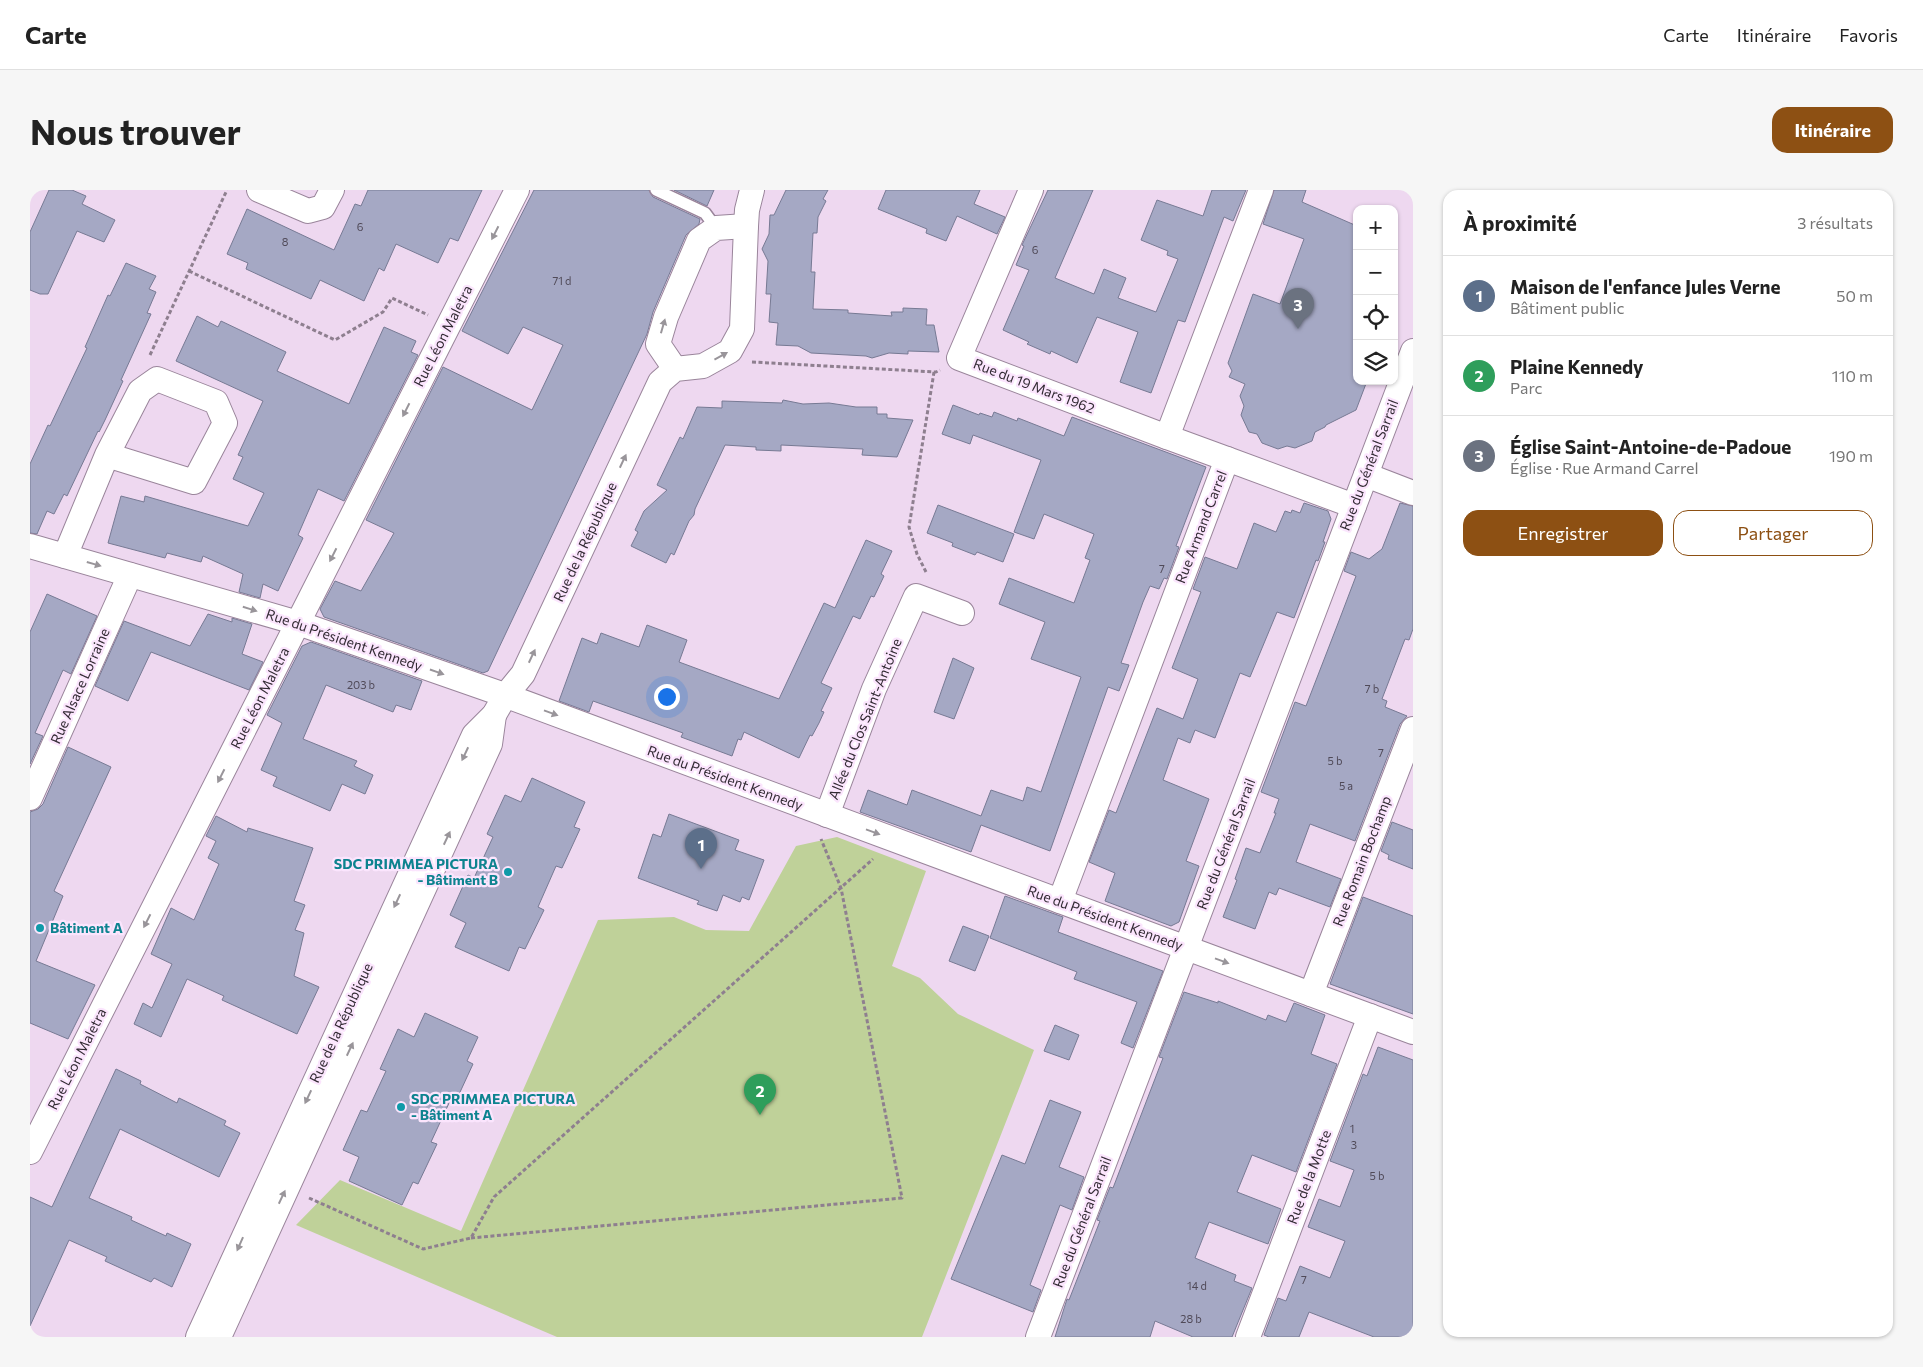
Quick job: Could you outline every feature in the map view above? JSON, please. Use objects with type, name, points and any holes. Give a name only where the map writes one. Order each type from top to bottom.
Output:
[{"type":"street","points":[[259,190],[308,211],[323,207],[332,190]]},
{"type":"street","name":"Rue Léon Maletra","points":[[30,1152],[517,190]]},
{"type":"street","points":[[746,226],[716,228],[699,240],[666,317],[658,344],[674,369],[703,366],[730,351],[742,328],[747,210],[752,190]]},
{"type":"street","name":"Rue du 19 Mars 1962","points":[[1031,190],[959,358],[1167,437]]},
{"type":"street","points":[[1167,437],[1261,190]]},
{"type":"street","name":"Rue du Général Sarrail","points":[[1038,1337],[1413,351]]},
{"type":"street","name":"Rue de la République","points":[[219,1337],[259,1224],[474,735],[500,706],[523,674],[660,382],[674,369]]},
{"type":"street","points":[[65,556],[108,455],[140,391],[157,379],[216,402],[225,424],[194,482],[108,455]]},
{"type":"street","name":"Rue Armand Carrel","points":[[1060,901],[1227,459],[1167,437]]},
{"type":"street","points":[[1227,459],[1354,506]]},
{"type":"street","points":[[1366,475],[1413,493]]},
{"type":"street","name":"Rue du Président Kennedy","points":[[30,546],[298,623],[500,706],[827,815],[1413,1032]]},
{"type":"street","name":"Rue Alsace Lorraine","points":[[30,798],[130,575]]},
{"type":"street","points":[[916,596],[962,613]]},
{"type":"street","name":"Allée du Clos Saint-Antoine","points":[[827,815],[874,689],[916,596]]},
{"type":"street","name":"Rue de la République","points":[[198,1337],[259,1224],[287,1188],[490,744],[500,706]]},
{"type":"street","name":"Rue Romain Bochamp","points":[[1311,994],[1413,728]]},
{"type":"street","name":"Rue de la Motte","points":[[1248,1337],[1370,1016]]},
{"type":"lane","points":[[656,190],[705,213],[716,228]]},
{"type":"path","points":[[150,384],[149,356],[227,190]]},
{"type":"path","points":[[189,271],[335,340],[384,312],[392,298],[448,326]]},
{"type":"path","points":[[724,354],[739,361],[934,372],[959,358]]},
{"type":"path","points":[[916,596],[926,572],[917,554],[909,527],[934,372]]},
{"type":"path","points":[[287,1188],[423,1249],[471,1238],[902,1198],[841,888],[820,835],[827,815]]},
{"type":"path","points":[[471,1238],[494,1198],[894,840]]},
{"type":"green space","points":[[837,837],[926,871],[892,966],[920,978],[958,1014],[1034,1050],[922,1337],[557,1337],[296,1225],[340,1180],[461,1231],[598,920],[674,917],[706,930],[749,931],[796,846]]},
{"type":"building","points":[[49,190],[72,190],[86,196],[82,204],[115,220],[104,242],[77,231],[48,294],[40,294],[30,290],[30,232]]},
{"type":"building","points":[[368,190],[482,190],[458,241],[450,238],[438,263],[396,244],[384,271],[379,268],[364,301],[320,280],[311,299],[246,269],[248,263],[227,254],[247,209],[334,250],[355,204],[361,206]]},
{"type":"building","points":[[534,190],[649,190],[653,197],[700,219],[699,224],[686,235],[653,312],[647,334],[488,671],[483,673],[324,617],[320,609],[335,581],[361,591],[394,533],[366,520],[443,367],[532,410],[563,345],[523,327],[508,354],[462,331]]},
{"type":"building","points":[[674,190],[714,190],[707,206]]},
{"type":"building","points":[[786,190],[828,190],[823,199],[826,201],[818,217],[817,233],[813,233],[811,272],[815,272],[813,309],[848,310],[848,313],[892,316],[891,312],[903,312],[903,308],[927,309],[926,325],[934,325],[939,352],[908,351],[908,354],[889,353],[872,358],[866,356],[811,353],[798,346],[776,345],[778,323],[769,322],[771,294],[766,294],[768,261],[762,249],[769,234],[770,215],[774,215]]},
{"type":"building","points":[[886,190],[980,190],[974,204],[1005,217],[997,234],[957,216],[946,241],[926,233],[927,229],[878,209]]},
{"type":"building","points":[[1048,190],[1093,190],[1055,278],[1094,294],[1104,269],[1126,278],[1118,298],[1156,312],[1178,259],[1167,255],[1168,251],[1141,240],[1157,200],[1203,216],[1212,190],[1246,190],[1233,221],[1224,217],[1185,322],[1178,320],[1151,393],[1120,382],[1138,332],[1097,317],[1077,363],[1051,351],[1050,354],[1027,344],[1029,342],[1003,330],[1029,270],[1016,265],[1024,246],[1022,245]]},
{"type":"building","points":[[1274,190],[1306,190],[1302,202],[1353,224],[1353,385],[1365,385],[1356,410],[1326,425],[1315,432],[1312,441],[1295,448],[1287,446],[1278,449],[1262,443],[1257,434],[1249,432],[1241,415],[1244,406],[1240,396],[1245,384],[1229,377],[1232,371],[1228,363],[1253,294],[1280,304],[1304,239],[1263,224]]},
{"type":"building","points":[[126,263],[156,276],[149,289],[156,292],[147,313],[151,314],[105,420],[67,496],[64,494],[54,514],[47,511],[37,534],[30,533],[30,464],[87,348],[85,347],[108,295],[110,296]]},
{"type":"building","points":[[197,316],[218,327],[221,321],[286,352],[277,371],[349,404],[384,327],[416,341],[411,352],[418,355],[344,501],[318,489],[298,535],[303,538],[278,591],[263,584],[260,598],[239,592],[243,574],[203,556],[201,562],[167,553],[165,558],[108,543],[121,496],[144,502],[145,496],[248,526],[264,493],[233,479],[243,457],[238,455],[263,401],[176,361]]},
{"type":"building","points":[[783,400],[803,404],[829,403],[856,407],[877,407],[877,414],[887,414],[887,418],[913,420],[897,457],[862,455],[863,449],[781,445],[781,451],[756,450],[756,447],[725,445],[674,555],[671,553],[666,563],[631,546],[638,532],[635,530],[644,511],[667,490],[657,485],[680,437],[683,439],[697,407],[722,408],[722,401],[782,403]]},
{"type":"building","points":[[953,405],[979,415],[980,413],[992,417],[994,412],[1017,421],[1018,418],[1064,436],[1072,417],[1206,467],[1176,546],[1179,547],[1167,579],[1164,578],[1159,589],[1150,586],[1143,602],[1121,663],[1129,665],[1119,691],[1108,687],[1050,851],[981,825],[971,852],[860,812],[868,790],[907,805],[912,790],[981,816],[991,790],[1023,801],[1027,787],[1041,792],[1081,677],[1031,659],[1045,622],[999,604],[1009,578],[1074,603],[1090,560],[1085,558],[1094,534],[1044,514],[1034,539],[1014,532],[1041,460],[973,435],[970,444],[942,434]]},
{"type":"building","points":[[1304,503],[1328,511],[1331,519],[1318,561],[1316,560],[1294,618],[1277,612],[1250,677],[1240,673],[1215,738],[1195,730],[1190,743],[1178,738],[1163,780],[1209,799],[1186,861],[1199,866],[1179,922],[1171,926],[1105,901],[1115,873],[1089,862],[1109,810],[1116,813],[1157,708],[1183,719],[1198,679],[1172,668],[1201,592],[1193,589],[1205,557],[1237,569],[1254,523],[1276,532],[1285,511],[1291,513],[1292,510],[1300,513]]},
{"type":"building","points":[[1400,503],[1413,506],[1413,629],[1409,640],[1405,639],[1382,699],[1387,701],[1385,707],[1407,716],[1400,724],[1355,841],[1310,824],[1296,862],[1341,879],[1330,907],[1279,888],[1276,895],[1269,892],[1255,929],[1223,917],[1237,880],[1235,879],[1246,848],[1260,853],[1276,813],[1274,813],[1279,799],[1261,792],[1295,702],[1306,706],[1356,576],[1344,571],[1351,552],[1369,559],[1382,549]]},
{"type":"building","points":[[938,505],[1014,534],[1003,562],[977,552],[975,555],[952,546],[953,543],[927,533]]},
{"type":"building","points":[[866,540],[892,551],[881,574],[884,576],[874,597],[871,596],[860,619],[853,616],[821,683],[832,688],[821,711],[824,712],[819,723],[812,736],[810,735],[799,758],[744,732],[741,740],[738,739],[732,756],[681,737],[683,733],[593,701],[589,712],[559,701],[582,638],[597,644],[601,633],[639,647],[647,625],[687,640],[679,662],[779,699],[824,603],[835,608]]},
{"type":"building","points":[[47,594],[97,616],[71,674],[63,670],[35,733],[43,736],[30,764],[30,632]]},
{"type":"building","points":[[208,614],[232,622],[232,618],[252,624],[242,654],[263,662],[249,690],[151,652],[128,701],[95,686],[124,621],[190,646]]},
{"type":"building","points":[[311,642],[422,681],[411,710],[396,705],[393,712],[326,685],[303,739],[357,761],[354,766],[373,775],[365,794],[342,784],[330,811],[273,786],[277,777],[261,770],[282,723],[267,715],[302,646]]},
{"type":"building","points":[[953,658],[974,668],[954,719],[934,712]]},
{"type":"building","points":[[68,747],[111,767],[54,891],[63,896],[36,961],[95,985],[68,1039],[30,1023],[30,812],[38,809],[43,804]]},
{"type":"building","name":"SDC PRIMMEA PICTURA - Bâtiment B","points":[[532,778],[585,802],[574,827],[580,829],[562,868],[556,866],[538,907],[544,910],[525,949],[519,947],[509,971],[455,947],[466,923],[450,915],[468,875],[474,878],[493,837],[487,834],[505,795],[521,802]]},
{"type":"building","points":[[669,814],[739,840],[735,850],[764,860],[749,900],[742,897],[740,902],[723,895],[717,911],[697,904],[699,901],[638,878],[653,834],[661,837]]},
{"type":"building","points":[[216,816],[247,832],[248,828],[313,848],[294,901],[305,905],[295,930],[304,933],[294,976],[319,987],[297,1034],[222,1000],[224,996],[187,979],[161,1037],[134,1024],[143,1003],[152,1008],[172,964],[151,954],[171,908],[194,920],[219,864],[208,858],[216,841],[206,836]]},
{"type":"building","points":[[1392,822],[1413,830],[1413,869],[1388,859],[1389,855],[1381,851]]},
{"type":"building","points":[[1005,896],[1063,917],[1058,932],[1163,971],[1133,1048],[1121,1043],[1137,1002],[1074,979],[1077,972],[990,938]]},
{"type":"building","points":[[1363,897],[1413,916],[1413,1014],[1330,984]]},
{"type":"building","points":[[963,926],[989,936],[975,971],[949,961]]},
{"type":"building","points":[[1184,992],[1218,1003],[1218,1001],[1266,1020],[1268,1015],[1286,1022],[1294,1003],[1325,1015],[1311,1054],[1337,1064],[1296,1172],[1252,1155],[1237,1192],[1281,1209],[1268,1244],[1209,1222],[1195,1258],[1236,1275],[1234,1281],[1252,1288],[1232,1337],[1193,1337],[1155,1321],[1150,1337],[1055,1337],[1067,1299],[1069,1300],[1100,1221],[1097,1220],[1110,1187],[1113,1188],[1163,1058],[1159,1057]]},
{"type":"building","name":"SDC PRIMMEA PICTURA - Bâtiment A","points":[[425,1013],[478,1037],[467,1061],[473,1064],[455,1103],[450,1101],[431,1142],[437,1144],[418,1184],[413,1182],[402,1205],[349,1181],[359,1157],[343,1150],[361,1110],[367,1112],[386,1071],[380,1069],[398,1029],[414,1037]]},
{"type":"building","points":[[1055,1025],[1079,1035],[1069,1060],[1044,1051]]},
{"type":"building","points":[[1378,1047],[1413,1060],[1413,1337],[1374,1337],[1309,1312],[1299,1337],[1269,1337],[1264,1335],[1278,1298],[1286,1301],[1300,1266],[1330,1278],[1345,1241],[1308,1227],[1319,1199],[1340,1207],[1354,1170],[1330,1161],[1363,1074],[1367,1076]]},
{"type":"building","points":[[116,1069],[141,1081],[140,1084],[177,1103],[179,1098],[226,1121],[224,1125],[240,1133],[219,1177],[120,1129],[89,1198],[132,1217],[131,1220],[166,1236],[167,1233],[191,1244],[172,1287],[154,1278],[151,1282],[105,1261],[107,1257],[69,1240],[30,1326],[30,1197],[52,1207]]},
{"type":"building","points":[[1050,1100],[1081,1112],[1059,1167],[1084,1177],[1072,1210],[1060,1205],[1030,1285],[1041,1290],[1033,1312],[951,1279],[1002,1155],[1025,1164]]},
{"type":"place","name":"Église Saint-Antoine-de-Padoue","points":[[1298,329]]},
{"type":"place","name":"Maison de l'enfance Jules Verne","points":[[701,869]]},
{"type":"place","name":"SDC PRIMMEA PICTURA - Bâtiment B","points":[[508,872]]},
{"type":"place","name":"Bâtiment A","points":[[40,928]]},
{"type":"place","name":"SDC PRIMMEA PICTURA - Bâtiment A","points":[[401,1107]]},
{"type":"place","name":"Plaine Kennedy","points":[[760,1115]]}]
